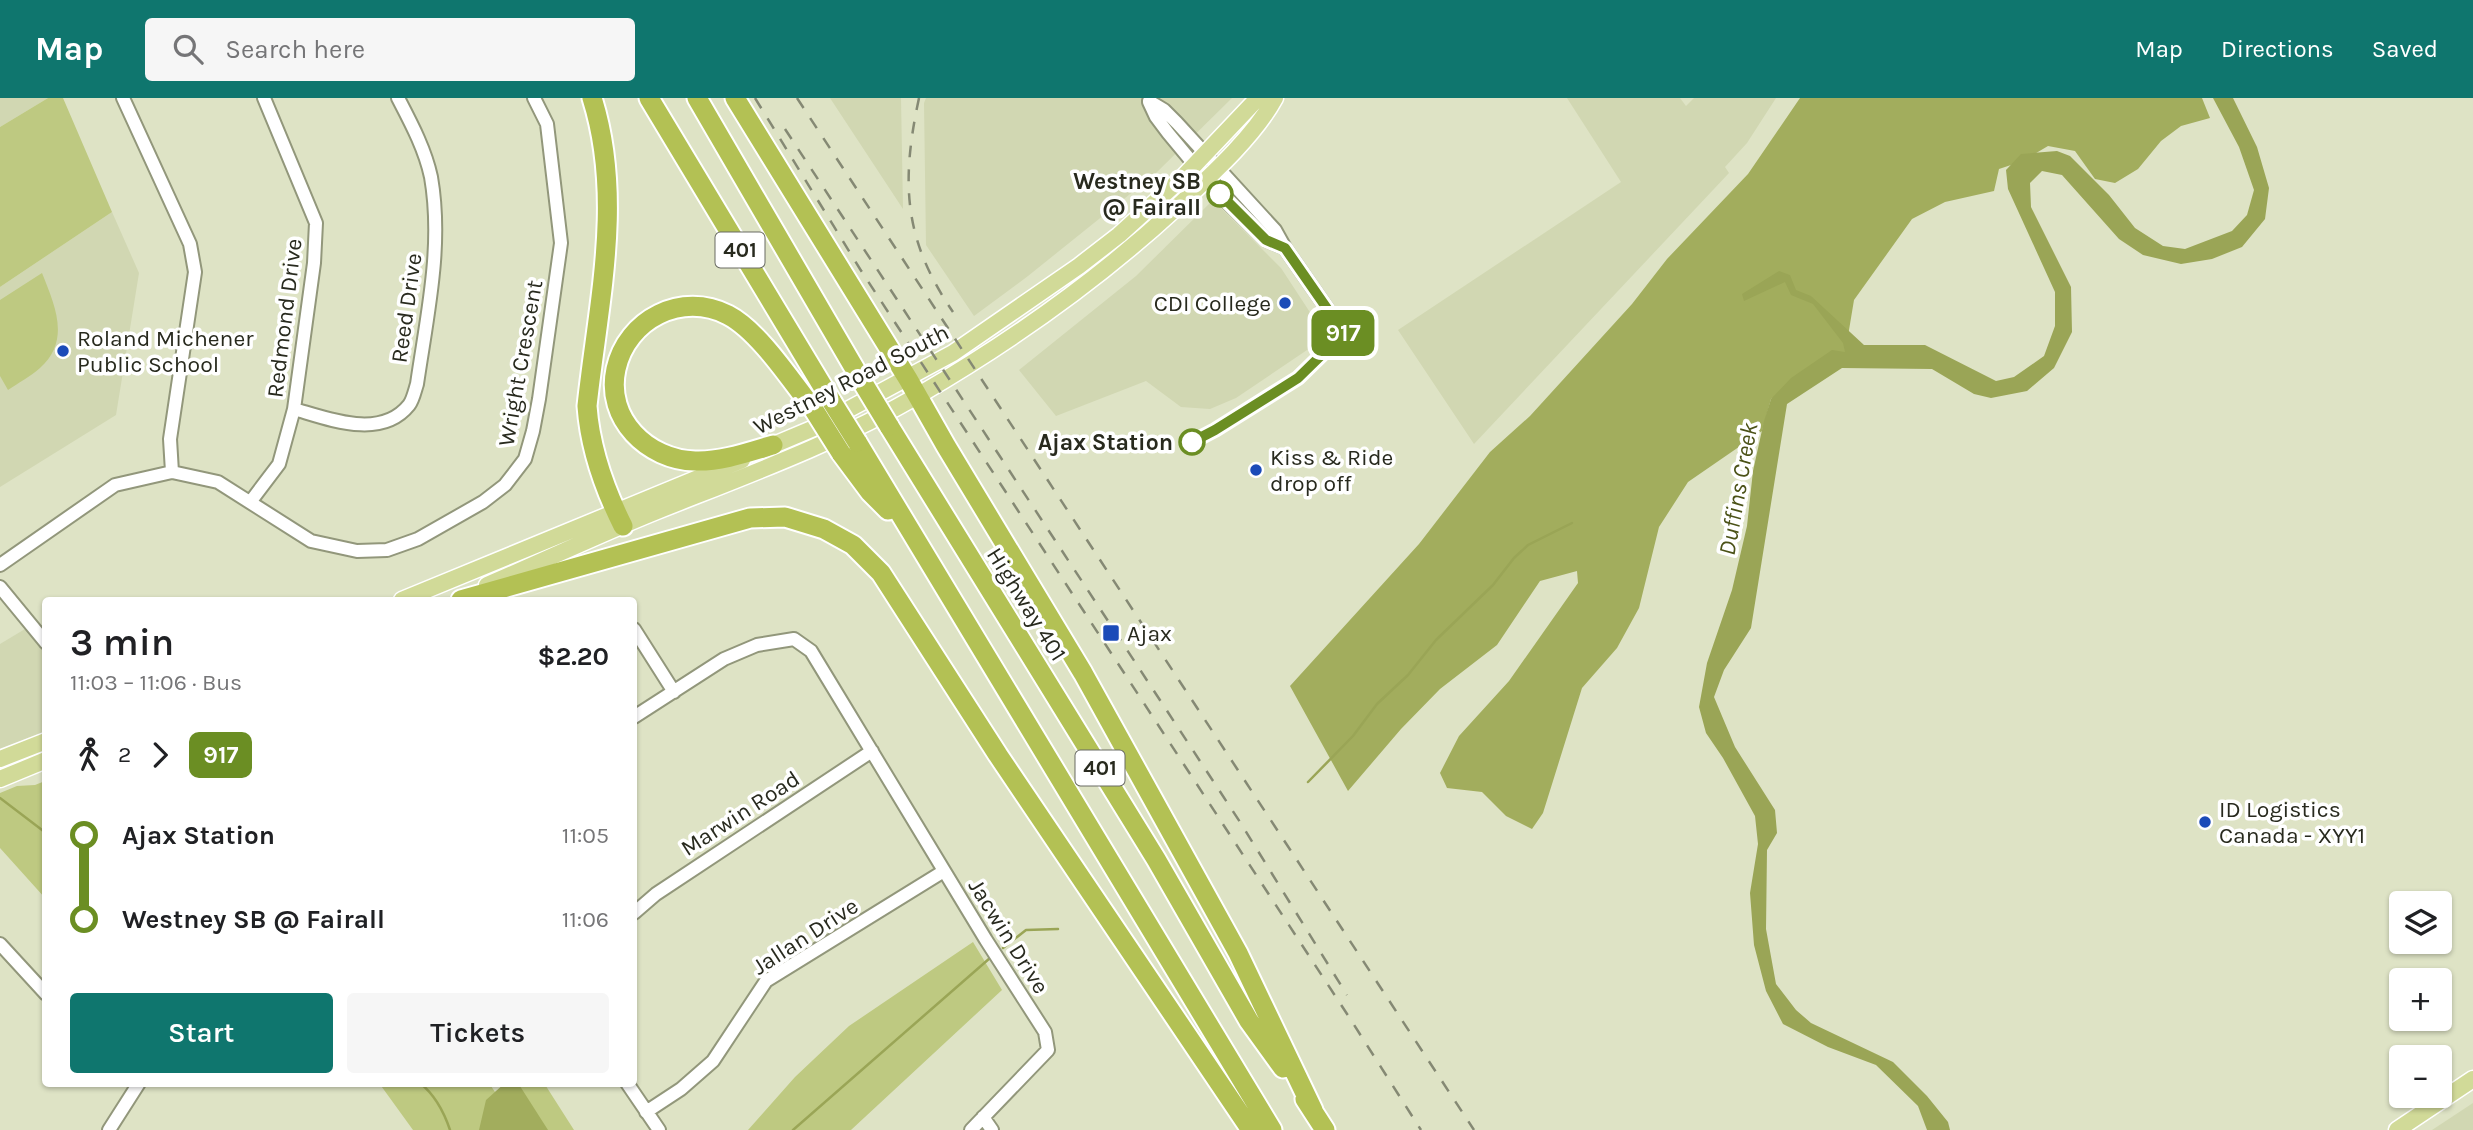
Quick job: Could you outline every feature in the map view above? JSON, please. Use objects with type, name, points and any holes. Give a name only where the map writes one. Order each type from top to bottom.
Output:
[{"type":"highway","points":[[592,98],[607,164],[609,223],[587,406],[596,460],[619,519]]},
{"type":"highway","name":"401","points":[[649,98],[823,406],[849,448],[906,527],[1272,1130]]},
{"type":"highway","name":"Highway 401","points":[[697,98],[888,426],[1156,859],[1249,1021],[1325,1130]]},
{"type":"highway","points":[[735,98],[913,387],[1083,673],[1238,953],[1313,1110]]},
{"type":"highway","points":[[774,445],[730,457],[698,462],[677,460],[656,453],[644,445],[630,431],[619,409],[615,393],[616,370],[622,352],[634,333],[663,310],[675,307],[694,306],[728,315],[750,331],[823,406]]},
{"type":"highway","points":[[472,597],[750,518],[785,517],[824,529],[853,545],[881,573],[998,755],[1251,1130]]},
{"type":"main road","name":"Westney Road South","points":[[458,597],[717,471],[913,387],[953,354],[1079,267],[1119,235],[1200,159],[1258,98]]},
{"type":"main road","name":"Westney Road South","points":[[410,597],[540,545],[619,519],[814,447],[1060,303],[1155,227],[1212,173],[1266,114],[1275,98]]},
{"type":"main road","points":[[0,759],[42,743]]},
{"type":"main road","points":[[0,779],[42,763]]},
{"type":"main road","points":[[2397,1130],[2473,1079]]},
{"type":"street","points":[[123,98],[190,244],[195,272],[170,439],[172,472]]},
{"type":"street","name":"Redmond Drive","points":[[251,501],[279,464],[294,409],[314,263],[316,223],[264,98]]},
{"type":"street","name":"Reed Drive","points":[[294,409],[359,425],[380,424],[410,404],[417,384],[436,257],[435,220],[430,176],[422,148],[398,98]]},
{"type":"street","name":"Wright Crescent","points":[[0,565],[115,485],[172,472],[218,482],[311,541],[358,551],[387,550],[418,538],[483,502],[505,485],[525,458],[539,399],[561,243],[547,124],[534,98]]},
{"type":"street","points":[[1148,100],[1164,110],[1266,240],[1285,248],[1344,333]]},
{"type":"street","points":[[0,587],[42,638]]},
{"type":"street","points":[[637,634],[674,692],[637,715]]},
{"type":"street","name":"Jacwin Drive","points":[[674,692],[724,659],[757,645],[794,639],[811,651],[1045,1032],[1048,1050],[971,1130]]},
{"type":"street","name":"Marwin Road","points":[[637,910],[656,894],[872,751]]},
{"type":"street","name":"Jallan Drive","points":[[646,1112],[681,1089],[713,1061],[766,981],[944,871]]},
{"type":"street","points":[[0,944],[42,990]]},
{"type":"street","points":[[109,1130],[136,1087]]},
{"type":"street","points":[[630,1087],[659,1130]]},
{"type":"street","points":[[983,1117],[992,1130]]},
{"type":"shaded area","points":[[0,98],[48,98],[0,127]]},
{"type":"shaded area","points":[[48,98],[63,98],[112,212],[0,287],[0,127]]},
{"type":"shaded area","points":[[830,98],[901,98],[903,209]]},
{"type":"shaded area","points":[[926,98],[1232,98],[1155,174],[974,316],[926,245]]},
{"type":"shaded area","points":[[1567,98],[1680,98],[1686,106],[1694,98],[1776,98],[1747,143],[1725,167],[1729,173],[1474,444],[1398,330],[1621,182]]},
{"type":"shaded area","points":[[1800,98],[2202,98],[2210,118],[2181,126],[2161,141],[2138,169],[2115,183],[2095,179],[2075,151],[2048,146],[2023,161],[1999,169],[1994,191],[1945,202],[1912,219],[1854,300],[1845,354],[1771,399],[1762,431],[1688,482],[1659,527],[1639,608],[1617,648],[1582,688],[1543,813],[1532,829],[1506,816],[1482,792],[1447,788],[1440,773],[1459,736],[1509,681],[1578,583],[1577,571],[1540,581],[1497,645],[1440,689],[1401,729],[1348,791],[1290,686],[1419,544],[1490,452],[1530,416],[1632,304],[1667,259],[1748,174]]},
{"type":"shaded area","name":"Duffins Creek","points":[[2213,98],[2233,98],[2257,147],[2269,188],[2265,219],[2242,247],[2212,259],[2181,264],[2143,255],[2119,239],[2062,175],[2042,171],[2030,183],[2031,207],[2071,287],[2072,332],[2054,368],[2027,391],[1991,398],[1974,394],[1932,369],[1842,368],[1787,404],[1751,628],[1724,670],[1714,697],[1735,747],[1775,810],[1777,833],[1767,850],[1766,929],[1776,984],[1796,1010],[1811,1023],[1893,1062],[1927,1096],[1948,1122],[1950,1130],[1927,1130],[1918,1106],[1876,1065],[1828,1047],[1783,1024],[1766,991],[1754,945],[1750,893],[1758,844],[1755,816],[1706,733],[1699,707],[1707,663],[1732,590],[1747,526],[1753,471],[1771,399],[1791,378],[1832,350],[1845,352],[1843,343],[1813,304],[1791,295],[1785,282],[1744,301],[1742,294],[1779,271],[1790,275],[1796,290],[1811,296],[1864,345],[1925,345],[1996,381],[2014,377],[2044,356],[2055,326],[2055,292],[2008,189],[2006,170],[2021,154],[2057,151],[2070,156],[2109,195],[2135,228],[2163,246],[2185,249],[2232,231],[2247,215],[2254,190],[2239,147]]},
{"type":"shaded area","points":[[1211,202],[1218,205],[1281,268],[1315,320],[1315,335],[1310,348],[1236,398],[1210,409],[1181,407],[1146,381],[1056,416],[1019,370],[1136,276]]},
{"type":"shaded area","name":"Roland Michener Public School","points":[[112,212],[139,273],[116,415],[0,487],[0,287]]},
{"type":"shaded area","points":[[42,273],[55,310],[58,334],[55,346],[40,368],[8,390],[0,376],[0,300]]},
{"type":"shaded area","points":[[25,629],[42,649],[42,737],[6,753],[0,750],[0,644]]},
{"type":"shaded area","points":[[42,782],[42,895],[0,848],[0,793],[17,786]]},
{"type":"shaded area","points":[[973,942],[1002,990],[851,1130],[748,1130],[795,1077],[849,1026]]},
{"type":"shaded area","points":[[382,1087],[492,1087],[495,1092],[502,1087],[547,1087],[574,1130],[413,1130]]},
{"type":"shaded area","points":[[501,1087],[521,1087],[548,1130],[479,1130],[486,1100]]},
{"type":"shaded area","points":[[2473,1103],[2473,1130],[2432,1130]]},
{"type":"waterway","points":[[1308,782],[1353,736],[1377,704],[1408,675],[1436,640],[1493,585],[1514,558],[1528,545],[1572,523]]},
{"type":"waterway","points":[[0,798],[42,830]]},
{"type":"waterway","points":[[1003,948],[1026,930],[1058,929]]},
{"type":"waterway","points":[[793,1130],[990,958]]},
{"type":"waterway","points":[[424,1087],[438,1104],[450,1130]]},
{"type":"railway","points":[[755,98],[860,269],[1421,1130]]},
{"type":"railway","points":[[797,98],[1474,1130]]},
{"type":"railway","points":[[919,98],[910,157],[911,209],[924,260],[953,312]]},
{"type":"railway","points":[[785,129],[1240,822],[1347,995]]},
{"type":"bus line","name":"917","points":[[1192,442],[1298,378],[1344,333],[1285,248],[1266,240],[1220,194]]},
{"type":"place","name":"Westney SB @ Fairall","points":[[1220,194]]},
{"type":"place","name":"CDI College","points":[[1285,303]]},
{"type":"place","name":"Roland Michener Public School","points":[[63,351]]},
{"type":"place","name":"Ajax Station","points":[[1192,442]]},
{"type":"place","name":"Kiss & Ride drop off","points":[[1256,470]]},
{"type":"place","name":"Ajax","points":[[1111,633]]},
{"type":"place","name":"ID Logistics Canada - XYY1","points":[[2205,822]]}]
